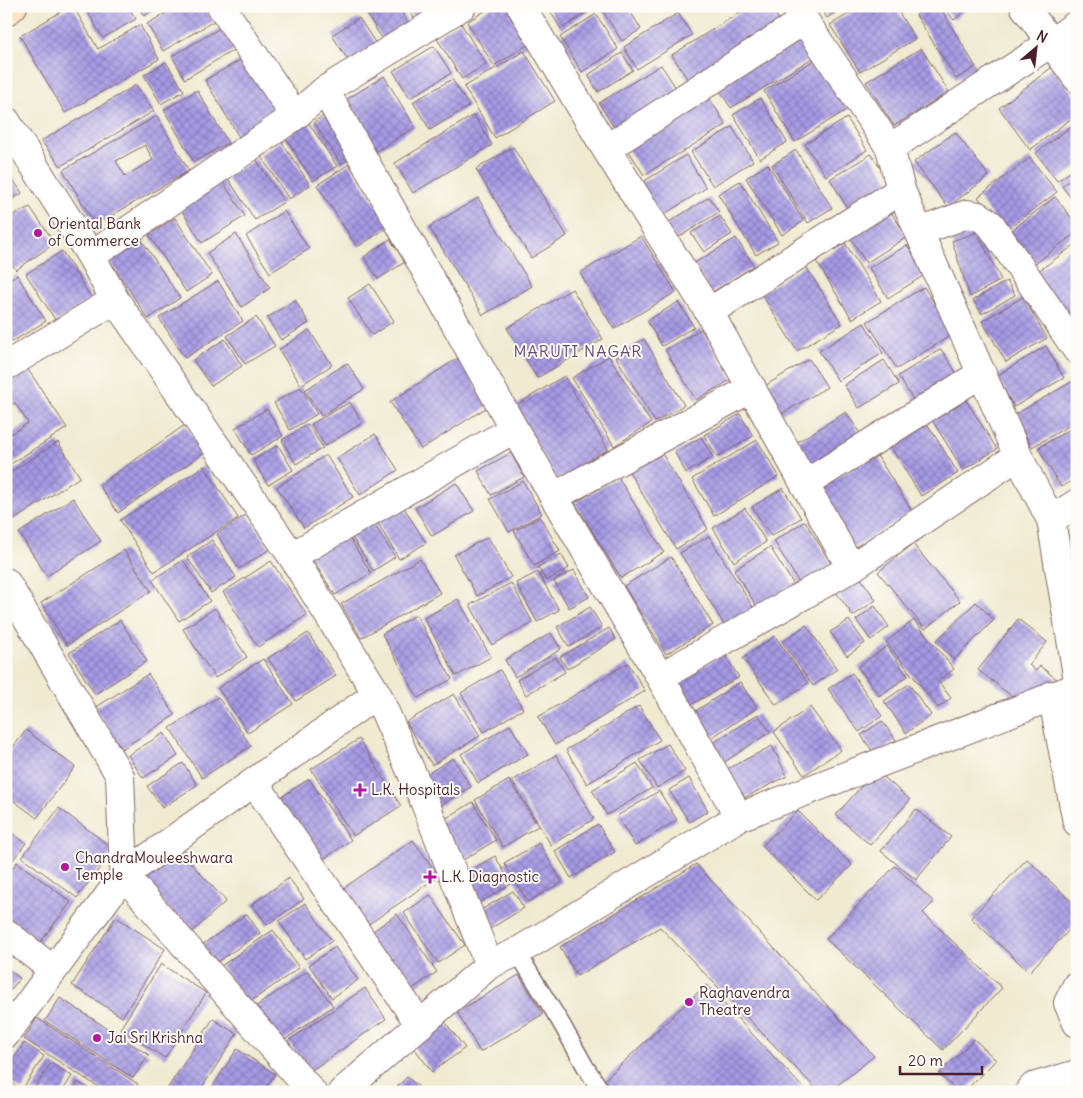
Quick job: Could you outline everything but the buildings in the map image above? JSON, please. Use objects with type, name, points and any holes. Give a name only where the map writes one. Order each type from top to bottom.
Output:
[{"type":"main road","points":[[6,12],[13,6]]},
{"type":"street","points":[[221,6],[295,116]]},
{"type":"street","points":[[91,256],[295,116],[325,90],[462,6]]},
{"type":"street","points":[[521,6],[606,149],[708,312],[851,568]]},
{"type":"street","points":[[1024,6],[1077,78]]},
{"type":"street","points":[[606,149],[800,13],[890,148],[901,190],[919,232],[1018,456],[1051,520],[1077,675]]},
{"type":"street","points":[[890,148],[1077,24]]},
{"type":"street","points":[[325,90],[514,429],[660,677],[739,817]]},
{"type":"street","points":[[6,121],[91,256],[116,300],[292,556],[377,694],[425,803],[490,966]]},
{"type":"street","points":[[708,312],[901,190]]},
{"type":"street","points":[[919,232],[967,214],[979,216],[990,225],[1077,350]]},
{"type":"street","points":[[6,366],[116,300]]},
{"type":"street","points":[[805,484],[982,373]]},
{"type":"street","points":[[554,496],[752,388]]},
{"type":"street","points":[[292,556],[514,429]]},
{"type":"street","points":[[660,677],[851,568],[1018,456]]},
{"type":"street","points":[[1051,520],[1077,503]]},
{"type":"street","points":[[6,582],[120,776],[124,875],[312,1092]]},
{"type":"street","points":[[342,1092],[490,966],[739,817],[1064,691],[1077,822]]},
{"type":"street","points":[[6,1034],[124,875],[377,694]]},
{"type":"street","points":[[254,782],[420,1025]]},
{"type":"street","points":[[6,933],[53,970]]},
{"type":"street","points":[[1077,985],[1068,1003],[1077,1023]]},
{"type":"street","points":[[1029,1092],[1033,1087],[1077,1074]]},
{"type":"lane","points":[[516,952],[602,1092]]},
{"type":"place","name":"Oriental Bank of Commerce","points":[[38,233]]},
{"type":"place","name":"L.K. Hospitals","points":[[360,790]]},
{"type":"place","name":"ChandraMouleeshwara Temple","points":[[65,867]]},
{"type":"place","name":"L.K. Diagnostic","points":[[430,877]]},
{"type":"place","name":"Raghavendra Theatre","points":[[689,1002]]},
{"type":"place","name":"Jai Sri Krishna","points":[[97,1038]]},
{"type":"district","name":"MARUTI NAGAR","points":[[578,351]]}]
